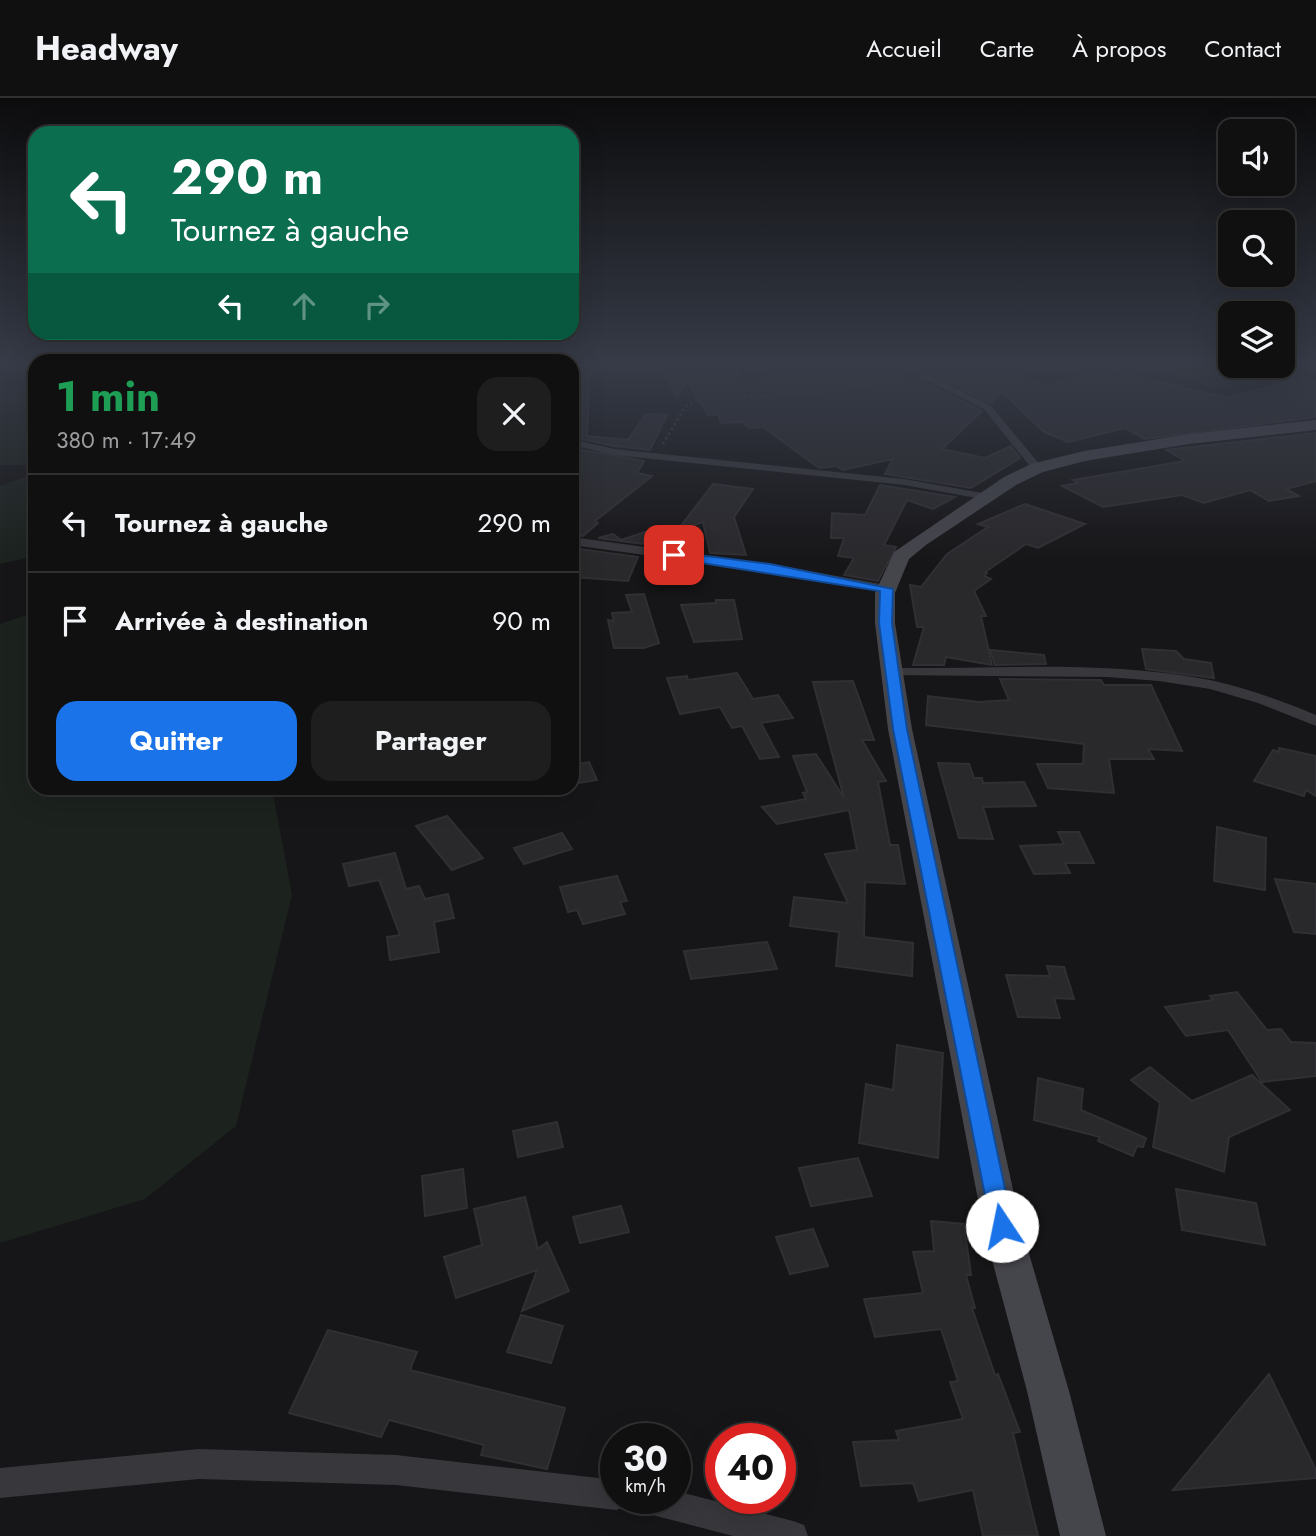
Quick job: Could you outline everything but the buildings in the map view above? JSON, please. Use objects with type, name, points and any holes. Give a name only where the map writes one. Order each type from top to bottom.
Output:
[{"type":"street","points":[[1007,431],[1037,468]]},
{"type":"street","points":[[1083,1536],[1002,1226],[900,729],[886,623],[887,589],[901,556],[919,541],[1037,468],[1175,441],[1262,431]]},
{"type":"street","points":[[579,443],[646,456],[904,482],[988,497]]},
{"type":"street","points":[[579,542],[770,568],[887,589]]},
{"type":"street","points":[[892,672],[951,674],[1081,670],[1165,677],[1251,694],[1316,721]]},
{"type":"street","points":[[0,1483],[199,1464],[396,1470],[600,1493]]},
{"type":"street","points":[[691,1510],[793,1536]]},
{"type":"path","points":[[646,456],[651,456],[674,431]]},
{"type":"shaded area","points":[[0,431],[28,431],[28,465],[0,465]]},
{"type":"shaded area","points":[[28,476],[28,558],[0,564],[0,486]]},
{"type":"shaded area","points":[[28,614],[28,795],[273,795],[292,895],[236,1126],[145,1199],[0,1243],[0,624]]},
{"type":"route","points":[[674,555],[770,568],[887,589],[886,623],[900,729],[1002,1226]]}]
